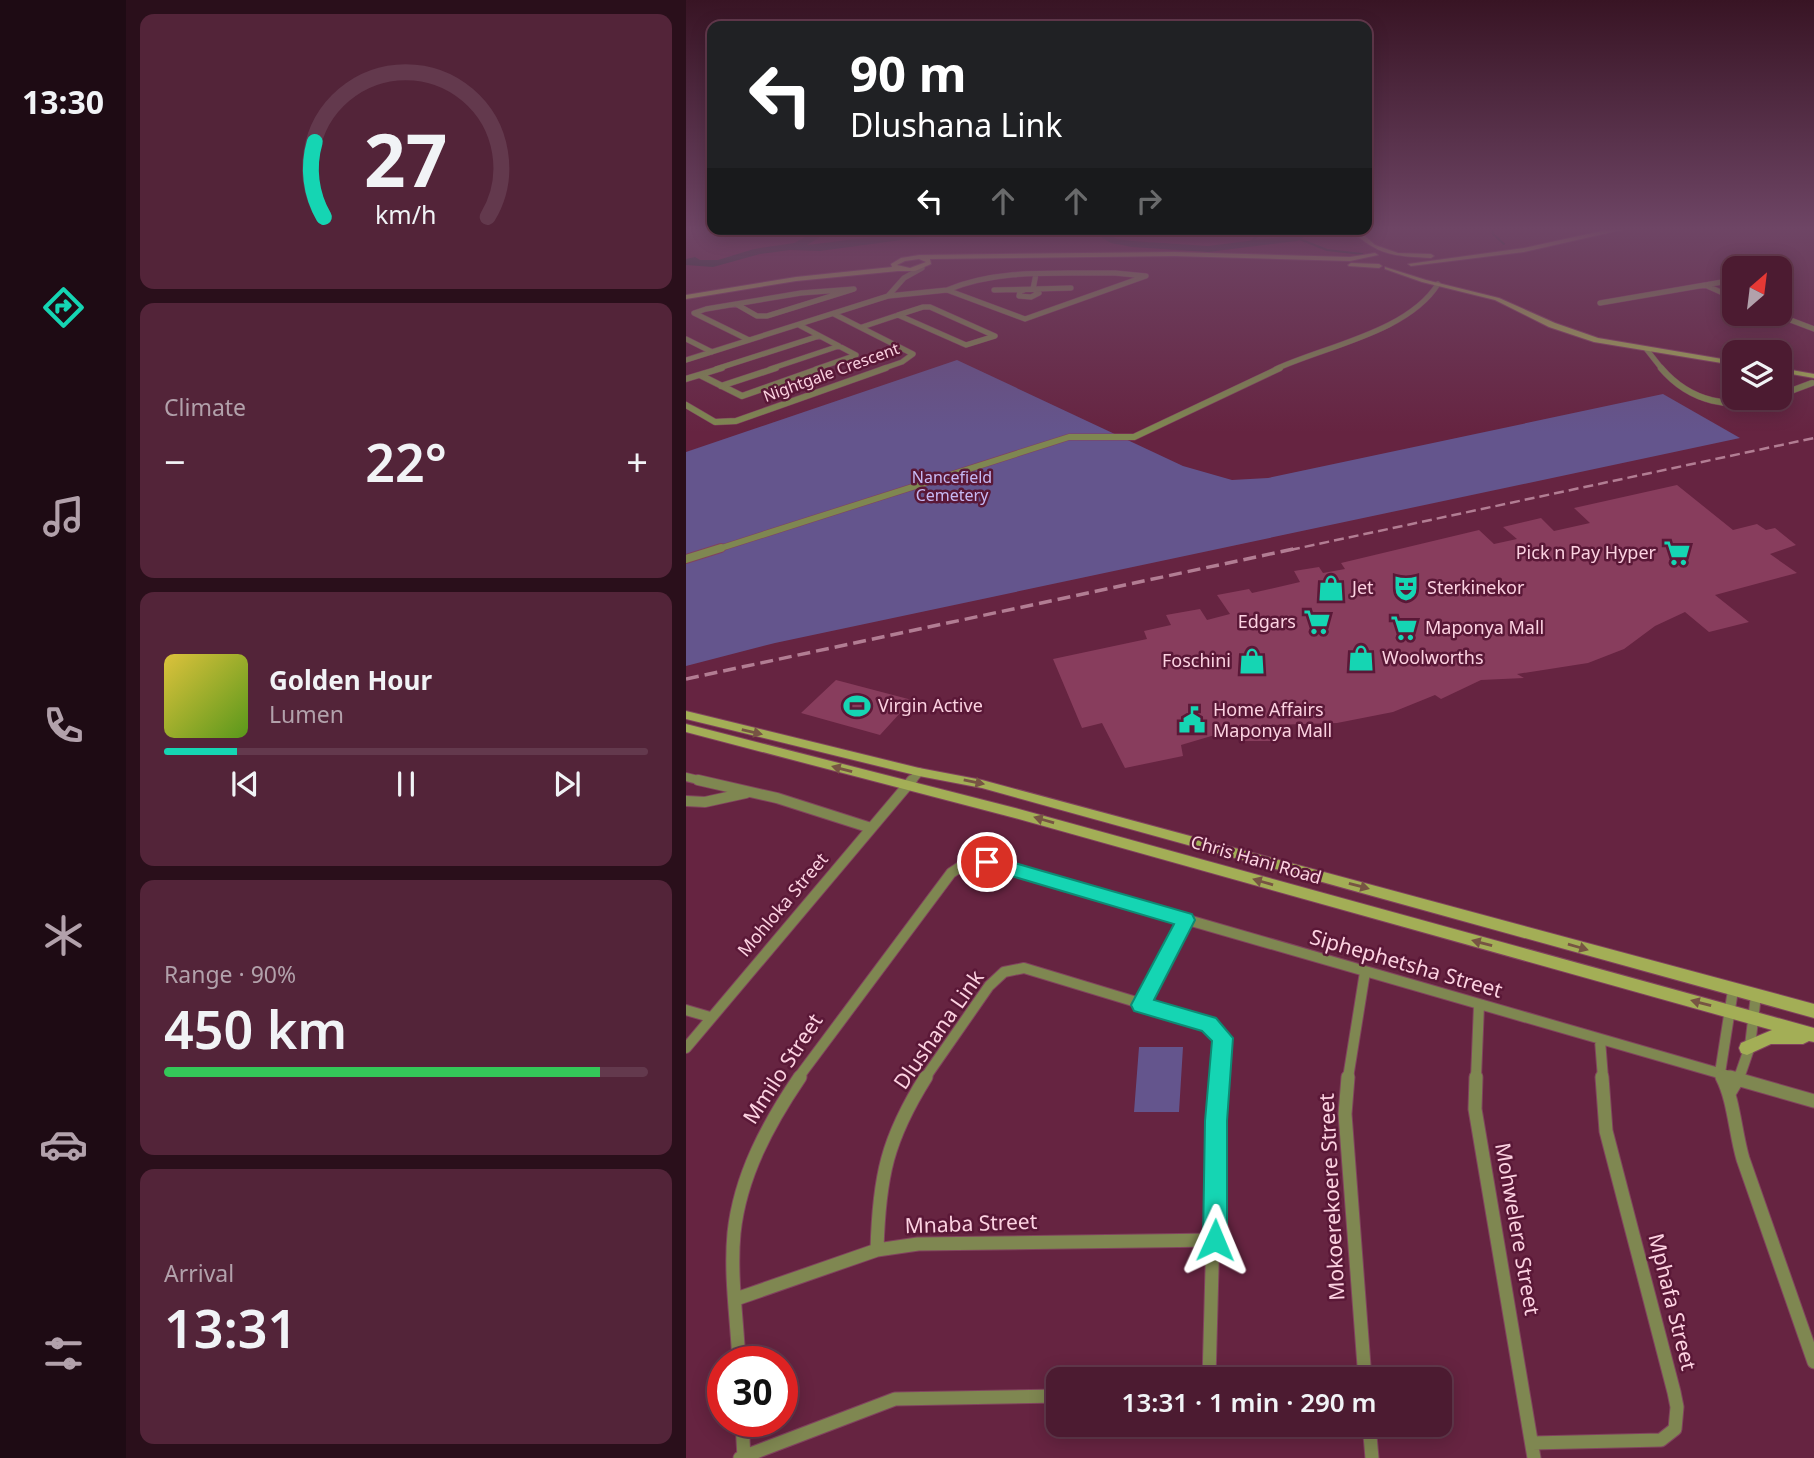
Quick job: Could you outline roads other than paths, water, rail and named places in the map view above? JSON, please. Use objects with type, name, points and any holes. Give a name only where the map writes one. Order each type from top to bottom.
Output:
[{"type":"main road","points":[[1481,295],[1497,299],[1578,335],[1647,350],[1722,362]]},
{"type":"main road","points":[[1659,364],[1669,358],[1702,359]]},
{"type":"main road","points":[[1792,373],[1813,379]]},
{"type":"main road","name":"Chris Hani Road","points":[[686,715],[1021,794],[1814,1011]]},
{"type":"main road","name":"Chris Hani Road","points":[[686,728],[1015,813],[1814,1036]]},
{"type":"main road","points":[[1747,1048],[1770,1037],[1814,1036]]},
{"type":"street","points":[[749,340],[694,313],[795,295]]},
{"type":"street","points":[[736,304],[757,316],[767,316],[837,295]]},
{"type":"street","points":[[686,360],[888,296],[907,295]]},
{"type":"street","points":[[898,315],[963,345],[974,345],[995,336],[908,295]]},
{"type":"street","points":[[961,295],[1025,319],[1094,295]]},
{"type":"street","points":[[686,559],[1009,458],[1054,441],[1069,437],[1134,437],[1302,357],[1327,350],[1412,312],[1434,295]]},
{"type":"street","points":[[1600,303],[1646,295]]},
{"type":"street","points":[[862,327],[925,307],[934,307]]},
{"type":"street","name":"Nightgale Crescent","points":[[686,405],[715,422],[736,421],[902,362],[913,354],[834,314]]},
{"type":"street","points":[[1792,321],[1814,329]]},
{"type":"street","points":[[701,375],[738,395],[746,395],[856,355],[799,325]]},
{"type":"street","points":[[686,379],[819,336]]},
{"type":"street","points":[[687,341],[712,352]]},
{"type":"street","points":[[721,386],[839,346]]},
{"type":"street","points":[[1647,350],[1680,387],[1694,395],[1722,400]]},
{"type":"street","points":[[1792,389],[1813,379]]},
{"type":"street","points":[[686,418],[699,413]]},
{"type":"street","name":"Mohloka Street","points":[[686,1048],[919,772]]},
{"type":"street","points":[[686,777],[808,806],[871,828]]},
{"type":"street","points":[[686,801],[705,802],[748,793]]},
{"type":"street","name":"Mmilo Street","points":[[738,1346],[734,1262],[736,1220],[748,1168],[765,1132],[827,1039],[954,869],[974,860],[987,862]]},
{"type":"street","name":"Siphephetsha Street","points":[[987,862],[1814,1101]]},
{"type":"street","points":[[1142,1005],[1185,920]]},
{"type":"street","name":"Dlushana Link","points":[[877,1250],[879,1195],[886,1158],[897,1127],[996,978],[1011,969],[1024,968],[1209,1024],[1222,1038],[1216,1121],[1215,1240],[1210,1367]]},
{"type":"street","name":"Mokoerekoere Street","points":[[1364,1367],[1345,1114],[1349,1063],[1365,972]]},
{"type":"street","points":[[1733,990],[1720,1073],[1730,1092],[1734,1129],[1743,1159],[1814,1362]]},
{"type":"street","points":[[1730,1092],[1740,1079],[1755,1018],[1756,995]]},
{"type":"street","name":"Mohwelere Street","points":[[1479,1006],[1475,1109],[1534,1458]]},
{"type":"street","points":[[686,1010],[710,1017]]},
{"type":"street","name":"Mphafa Street","points":[[1532,1443],[1649,1442],[1661,1440],[1675,1429],[1675,1399],[1606,1131],[1600,1041]]},
{"type":"street","name":"Mnaba Street","points":[[736,1299],[877,1250],[918,1244],[1215,1240]]},
{"type":"street","points":[[742,1437],[743,1458],[895,1399],[1046,1396]]},
{"type":"street","points":[[1370,1437],[1372,1458]]},
{"type":"railway","points":[[1290,550],[1814,438]]},
{"type":"railway","points":[[686,679],[1298,548]]},
{"type":"place","name":"Pick n Pay Hyper","points":[[1677,553]]},
{"type":"place","name":"Jet","points":[[1331,588]]},
{"type":"place","name":"Sterkinekor","points":[[1406,588]]},
{"type":"place","name":"Edgars","points":[[1317,622]]},
{"type":"place","name":"Maponya Mall","points":[[1404,628]]},
{"type":"place","name":"Woolworths","points":[[1361,658]]},
{"type":"place","name":"Foschini","points":[[1252,661]]},
{"type":"place","name":"Virgin Active","points":[[857,706]]},
{"type":"place","name":"Home Affairs Maponya Mall","points":[[1192,720]]},
{"type":"park label","name":"Nancefield Cemetery","points":[[952,486]]}]
